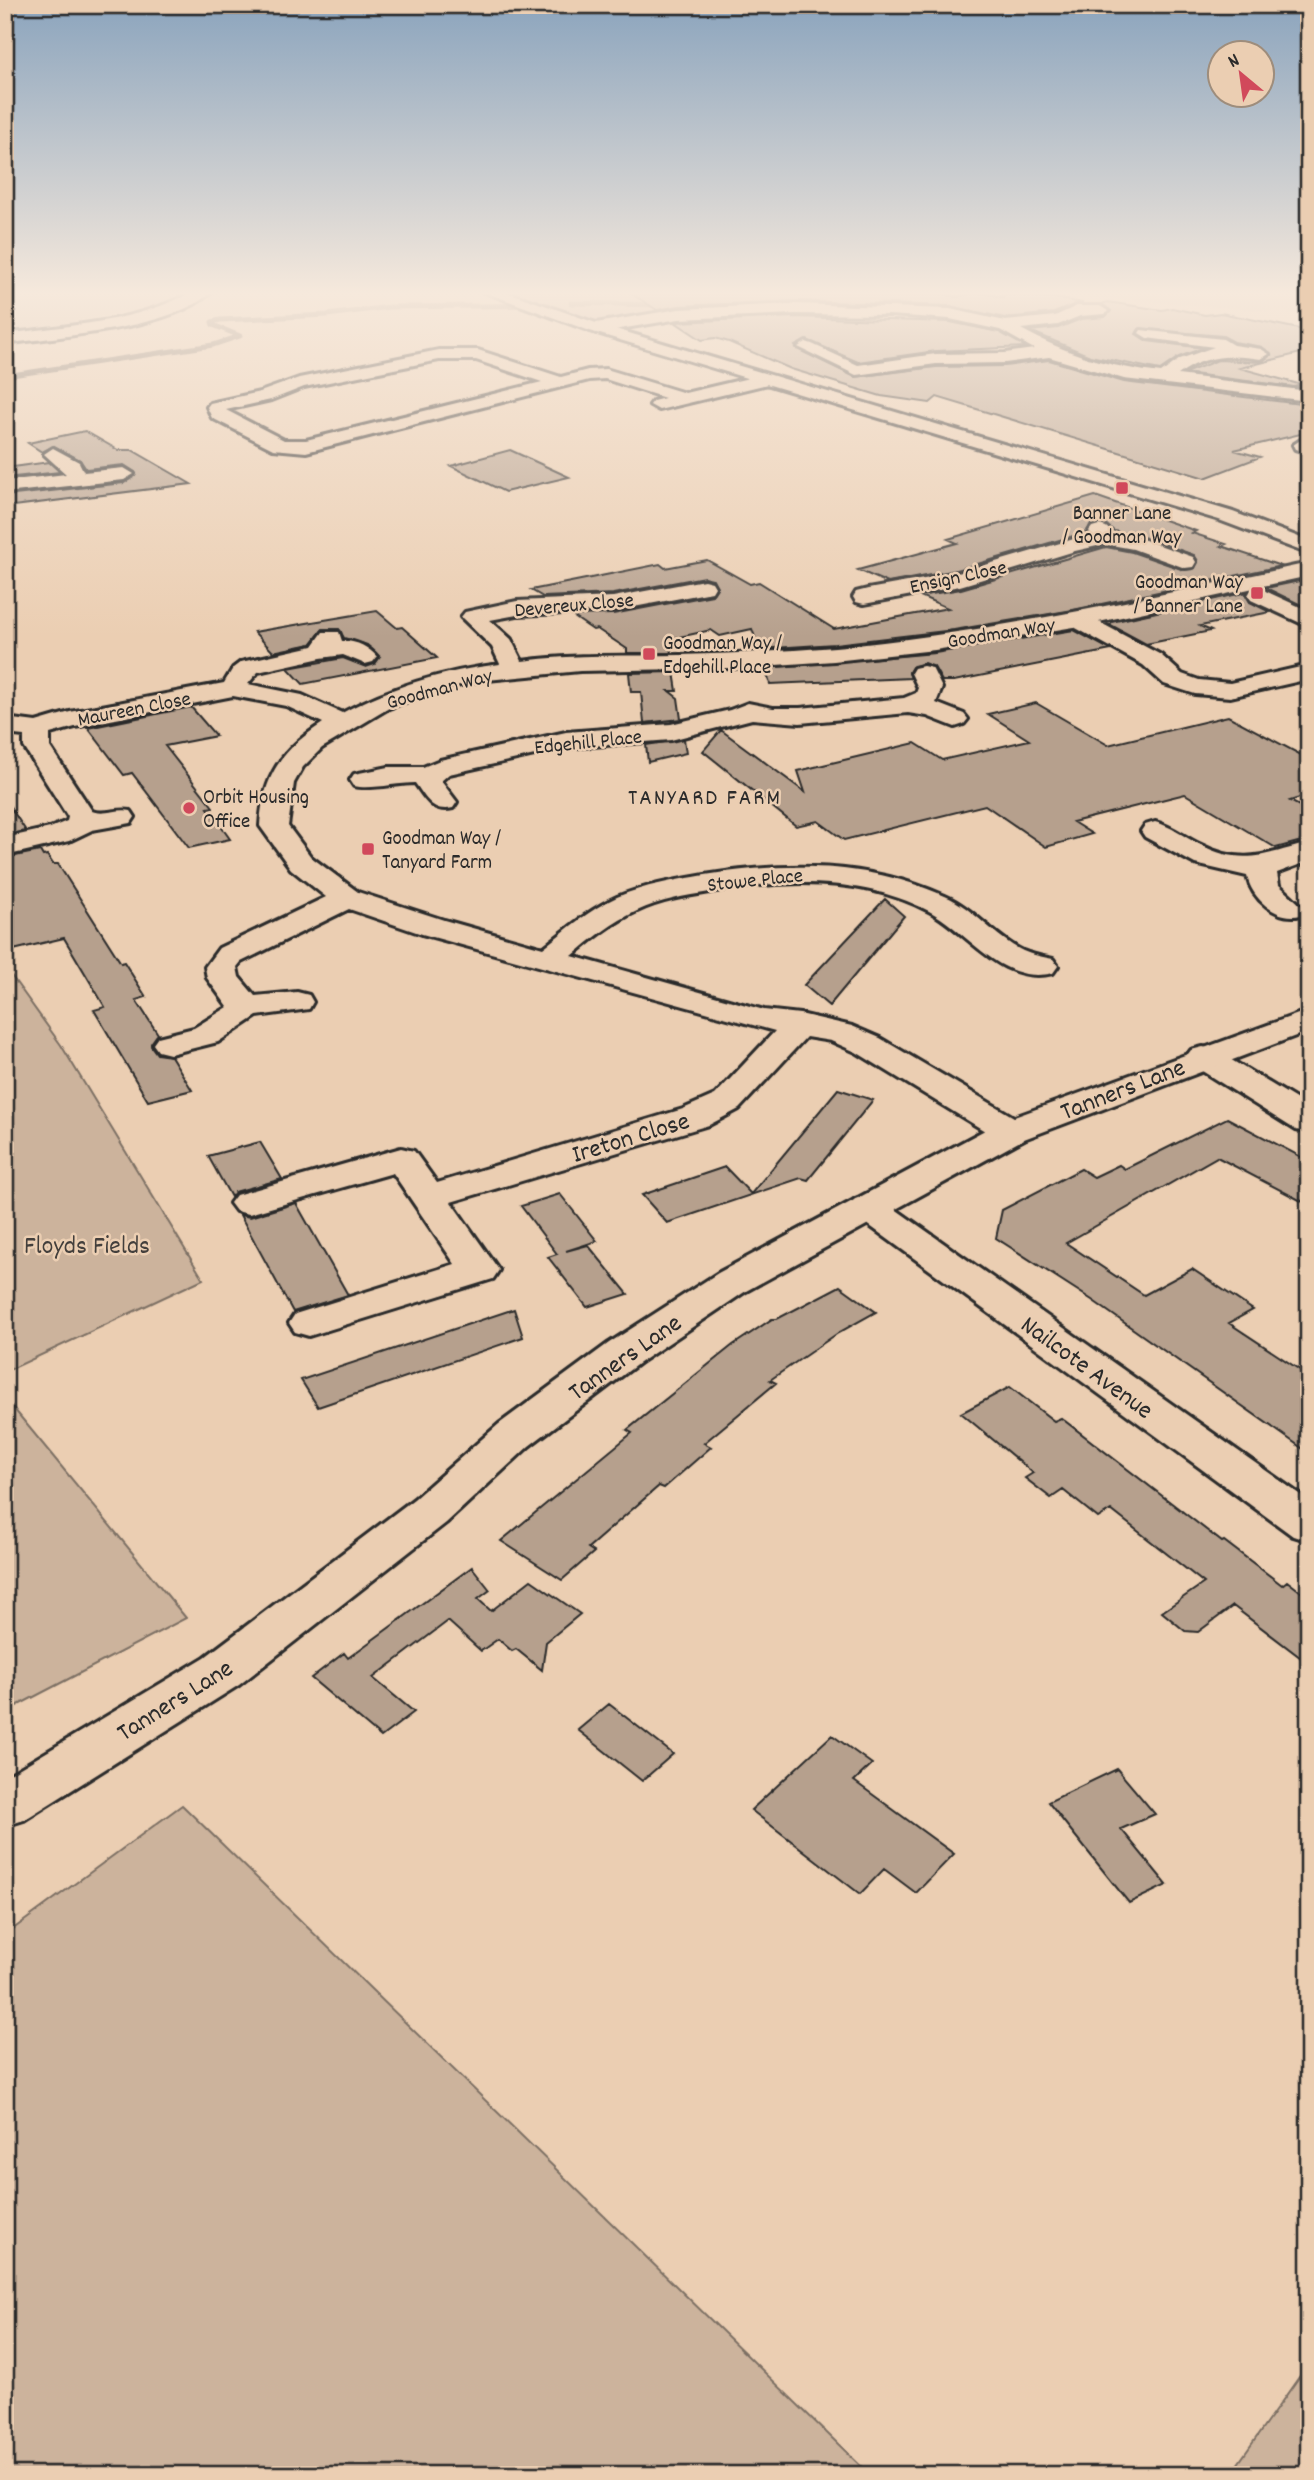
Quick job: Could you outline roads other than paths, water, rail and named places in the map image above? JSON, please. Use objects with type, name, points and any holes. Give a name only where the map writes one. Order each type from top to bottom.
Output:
[{"type":"street","points":[[222,406],[216,407],[218,414],[280,445],[306,446],[468,406]]},
{"type":"street","points":[[640,409],[653,406]]},
{"type":"street","points":[[856,406],[1213,512],[1309,548]]},
{"type":"street","points":[[53,454],[72,467],[78,478]]},
{"type":"street","points":[[5,487],[124,474]]},
{"type":"street","name":"Ensign Close","points":[[874,612],[957,580],[1007,567],[1103,535],[1138,544],[1185,562]]},
{"type":"street","points":[[1052,552],[1080,563]]},
{"type":"street","name":"Goodman Way","points":[[1011,1131],[868,1045],[840,1032],[761,1019],[433,926],[347,898],[301,863],[274,826],[276,797],[290,765],[312,743],[342,722],[406,693],[454,680],[514,669],[734,661],[908,646],[1076,619],[1309,569]]},
{"type":"street","name":"Ensign Close","points":[[839,586],[859,592],[874,612],[908,646]]},
{"type":"street","name":"Devereux Close","points":[[514,669],[503,643],[463,612],[613,604],[692,594]]},
{"type":"street","points":[[1259,595],[1309,620]]},
{"type":"street","points":[[1076,619],[1152,660],[1173,679],[1195,687],[1230,690],[1309,672]]},
{"type":"street","points":[[233,689],[242,673],[250,667],[326,644],[346,647],[365,657]]},
{"type":"street","points":[[734,661],[748,711]]},
{"type":"street","points":[[907,706],[928,697],[930,688],[923,673]]},
{"type":"street","name":"Maureen Close","points":[[5,726],[37,730],[70,720],[233,689],[293,700],[342,722]]},
{"type":"street","name":"Edgehill Place","points":[[364,780],[389,775],[429,775],[457,763],[566,740],[671,732],[739,716],[748,711],[795,715],[907,706],[933,708],[955,719]]},
{"type":"street","points":[[37,730],[37,747],[82,817],[95,822],[121,817]]},
{"type":"street","points":[[429,775],[427,781],[430,788],[443,802]]},
{"type":"street","points":[[5,847],[66,833],[81,826],[82,817]]},
{"type":"street","points":[[1155,831],[1189,852],[1210,861],[1239,867],[1264,866],[1309,852]]},
{"type":"street","points":[[1264,866],[1262,880],[1268,891],[1290,909]]},
{"type":"street","name":"Stowe Place","points":[[549,959],[594,923],[630,902],[663,891],[792,871],[838,875],[924,898],[946,907],[993,966],[1016,962],[1042,966]]},
{"type":"street","points":[[297,1002],[271,1006],[245,1005],[223,978],[221,967],[230,955],[347,898]]},
{"type":"street","points":[[170,1044],[206,1035],[243,1012],[245,1005]]},
{"type":"street","name":"Tanners Lane","points":[[5,1804],[222,1671],[430,1511],[514,1435],[624,1353],[732,1282],[1011,1131],[1203,1057],[1309,1020]]},
{"type":"street","name":"Ireton Close","points":[[429,1197],[696,1116],[727,1101],[800,1024]]},
{"type":"street","points":[[1203,1057],[1309,1122]]},
{"type":"street","points":[[249,1203],[401,1159],[479,1270],[309,1323]]},
{"type":"street","name":"Nailcote Avenue","points":[[868,1207],[1309,1524]]},
{"type":"place","name":"Banner Lane / Goodman Way","points":[[1122,488]]},
{"type":"place","name":"Goodman Way / Banner Lane","points":[[1257,593]]},
{"type":"place","name":"Goodman Way / Edgehill Place","points":[[649,654]]},
{"type":"place","name":"Orbit Housing Office","points":[[189,808]]},
{"type":"place","name":"Goodman Way / Tanyard Farm","points":[[368,849]]},
{"type":"district","name":"TANYARD FARM","points":[[705,796]]},
{"type":"park label","name":"Floyds Fields","points":[[87,1244]]}]
